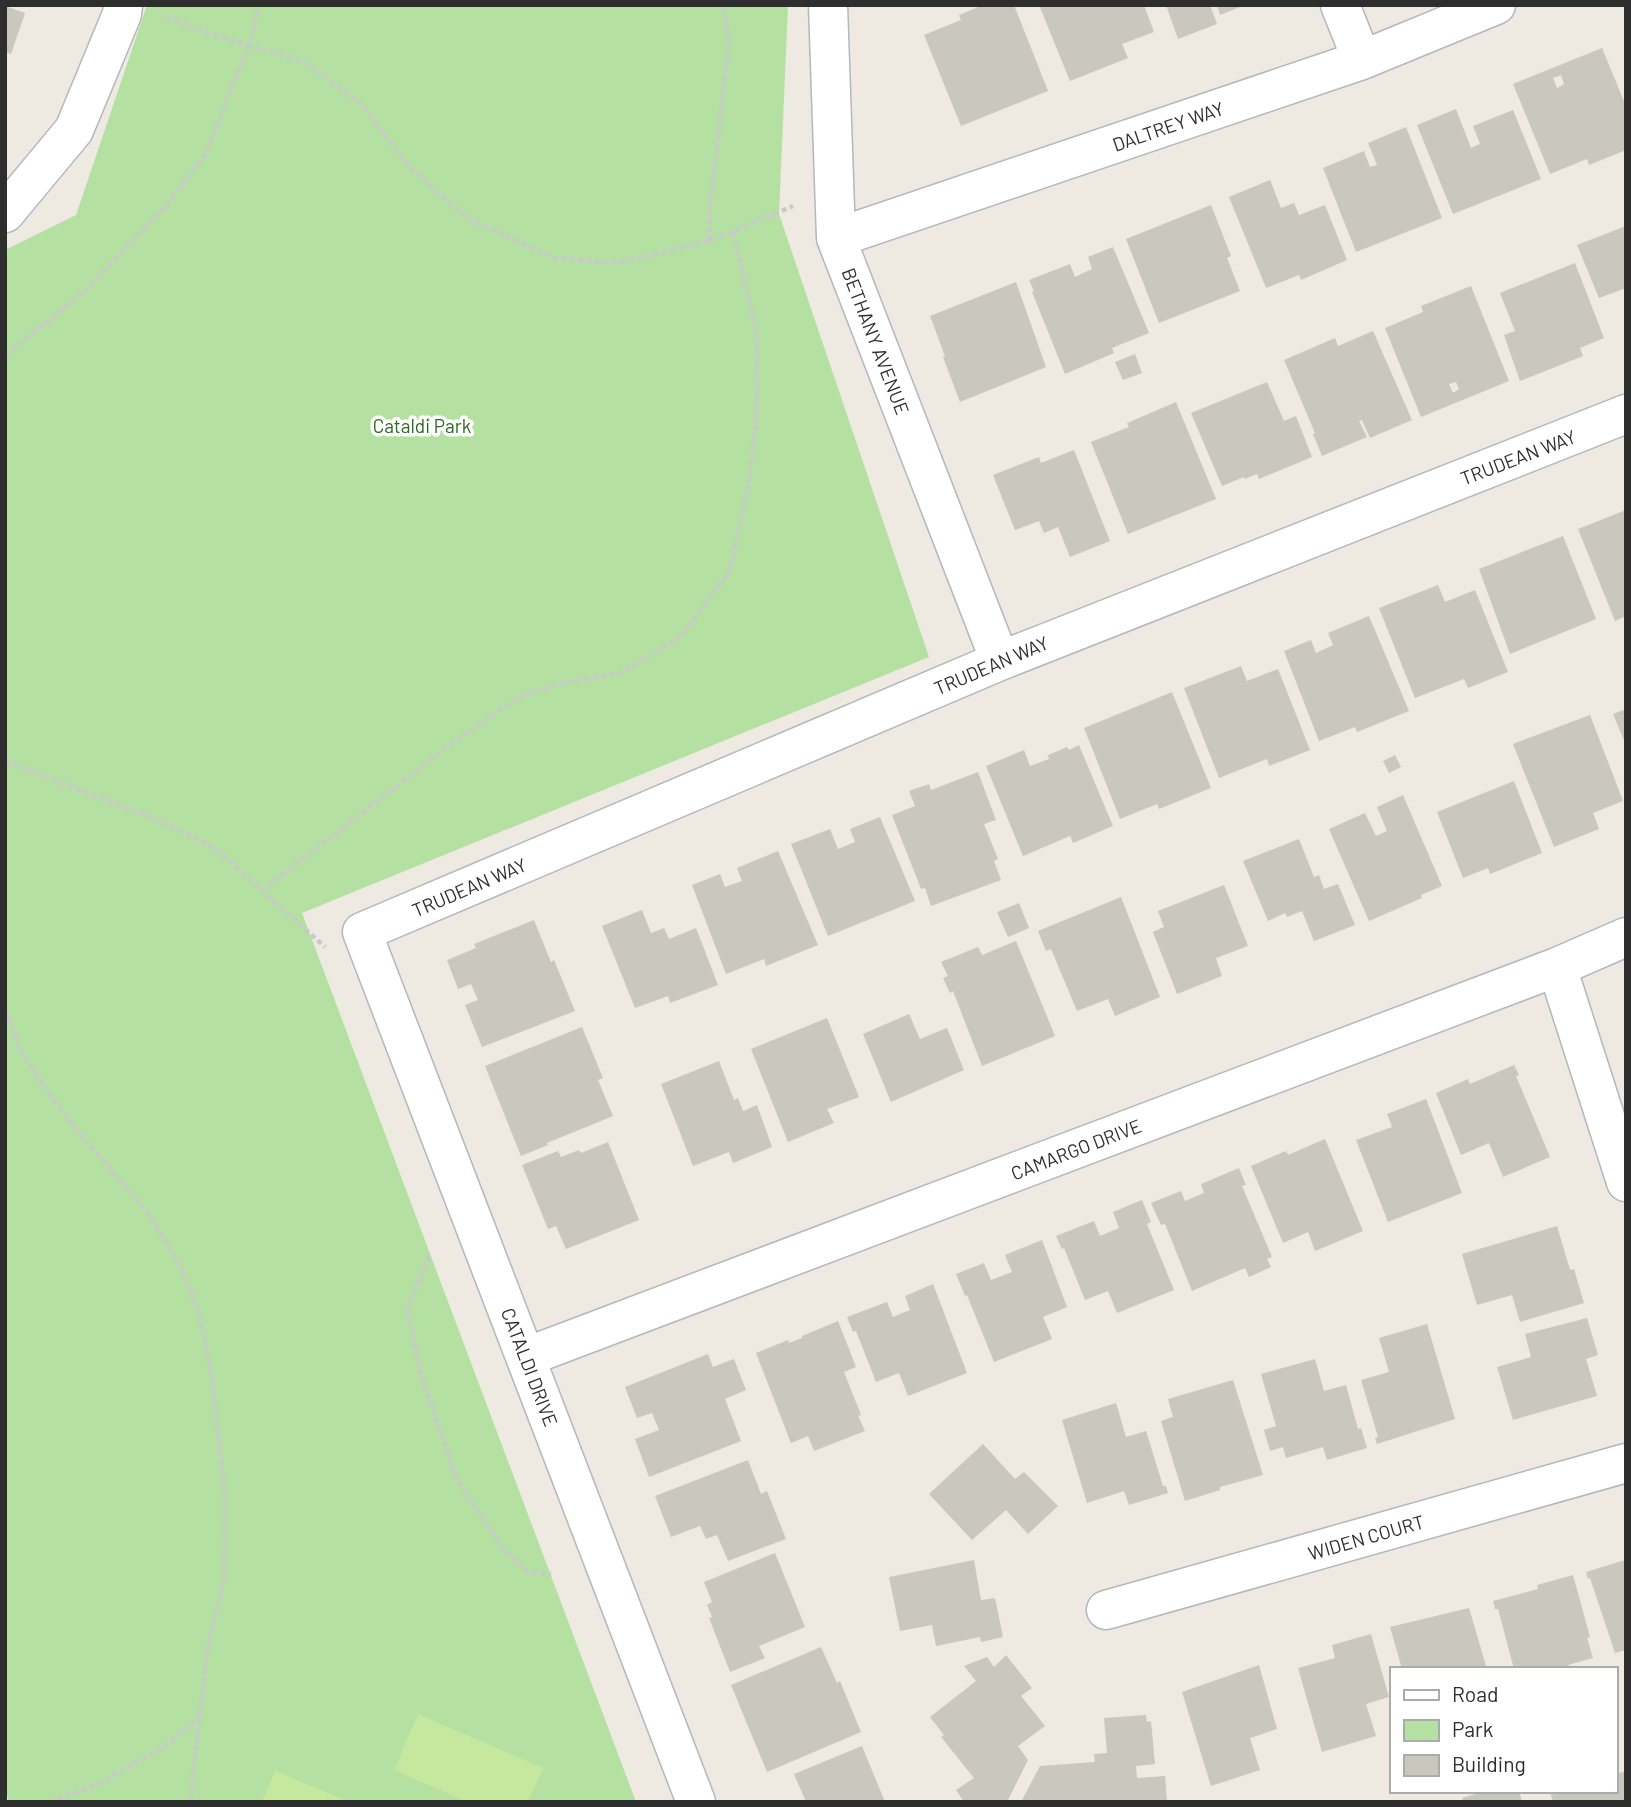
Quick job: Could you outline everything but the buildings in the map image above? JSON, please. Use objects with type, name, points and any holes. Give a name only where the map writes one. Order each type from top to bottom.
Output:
[{"type":"street","points":[[5,213],[74,130],[122,14],[123,5]]},
{"type":"street","name":"BETHANY AVENUE","points":[[828,5],[836,238],[1000,661]]},
{"type":"street","points":[[1340,5],[1362,60]]},
{"type":"street","name":"DALTREY WAY","points":[[836,238],[1362,60],[1496,5]]},
{"type":"street","name":"TRUDEAN WAY","points":[[346,942],[1000,661],[1626,414]]},
{"type":"street","name":"CAMARGO DRIVE","points":[[526,1357],[1557,967],[1626,937]]},
{"type":"street","name":"CATALDI DRIVE","points":[[346,942],[526,1357],[696,1802]]},
{"type":"street","points":[[1557,967],[1626,1182]]},
{"type":"street","name":"WIDEN COURT","points":[[1106,1610],[1626,1463]]},
{"type":"path","points":[[5,355],[84,292],[164,208],[205,155],[249,46],[259,5]]},
{"type":"path","points":[[709,241],[710,206],[729,43],[723,5]]},
{"type":"path","points":[[166,16],[197,30],[302,61],[363,105],[409,167],[469,219],[555,258],[619,263],[709,241],[793,206]]},
{"type":"path","points":[[261,891],[454,742],[518,697],[567,682],[621,673],[681,636],[729,572],[748,488],[757,416],[757,336],[733,231]]},
{"type":"path","points":[[5,761],[170,825],[216,849],[261,891],[346,942]]},
{"type":"path","points":[[5,1011],[19,1047],[45,1088],[76,1129],[149,1214],[181,1266],[201,1318],[212,1376],[225,1498],[224,1578],[207,1651],[190,1802]]},
{"type":"path","points":[[429,1256],[407,1308],[421,1375],[456,1478],[504,1550],[529,1572],[551,1574]]},
{"type":"path","points":[[50,1802],[96,1785],[162,1748],[200,1717]]},
{"type":"green space","name":"Cataldi Park","points":[[147,5],[788,5],[779,214],[929,657],[302,913],[636,1802],[9,1802],[5,1789],[5,250],[76,215]]},
{"type":"green space","points":[[418,1714],[543,1768],[528,1802],[467,1802],[394,1770]]},
{"type":"green space","points":[[276,1771],[349,1802],[262,1802]]}]
